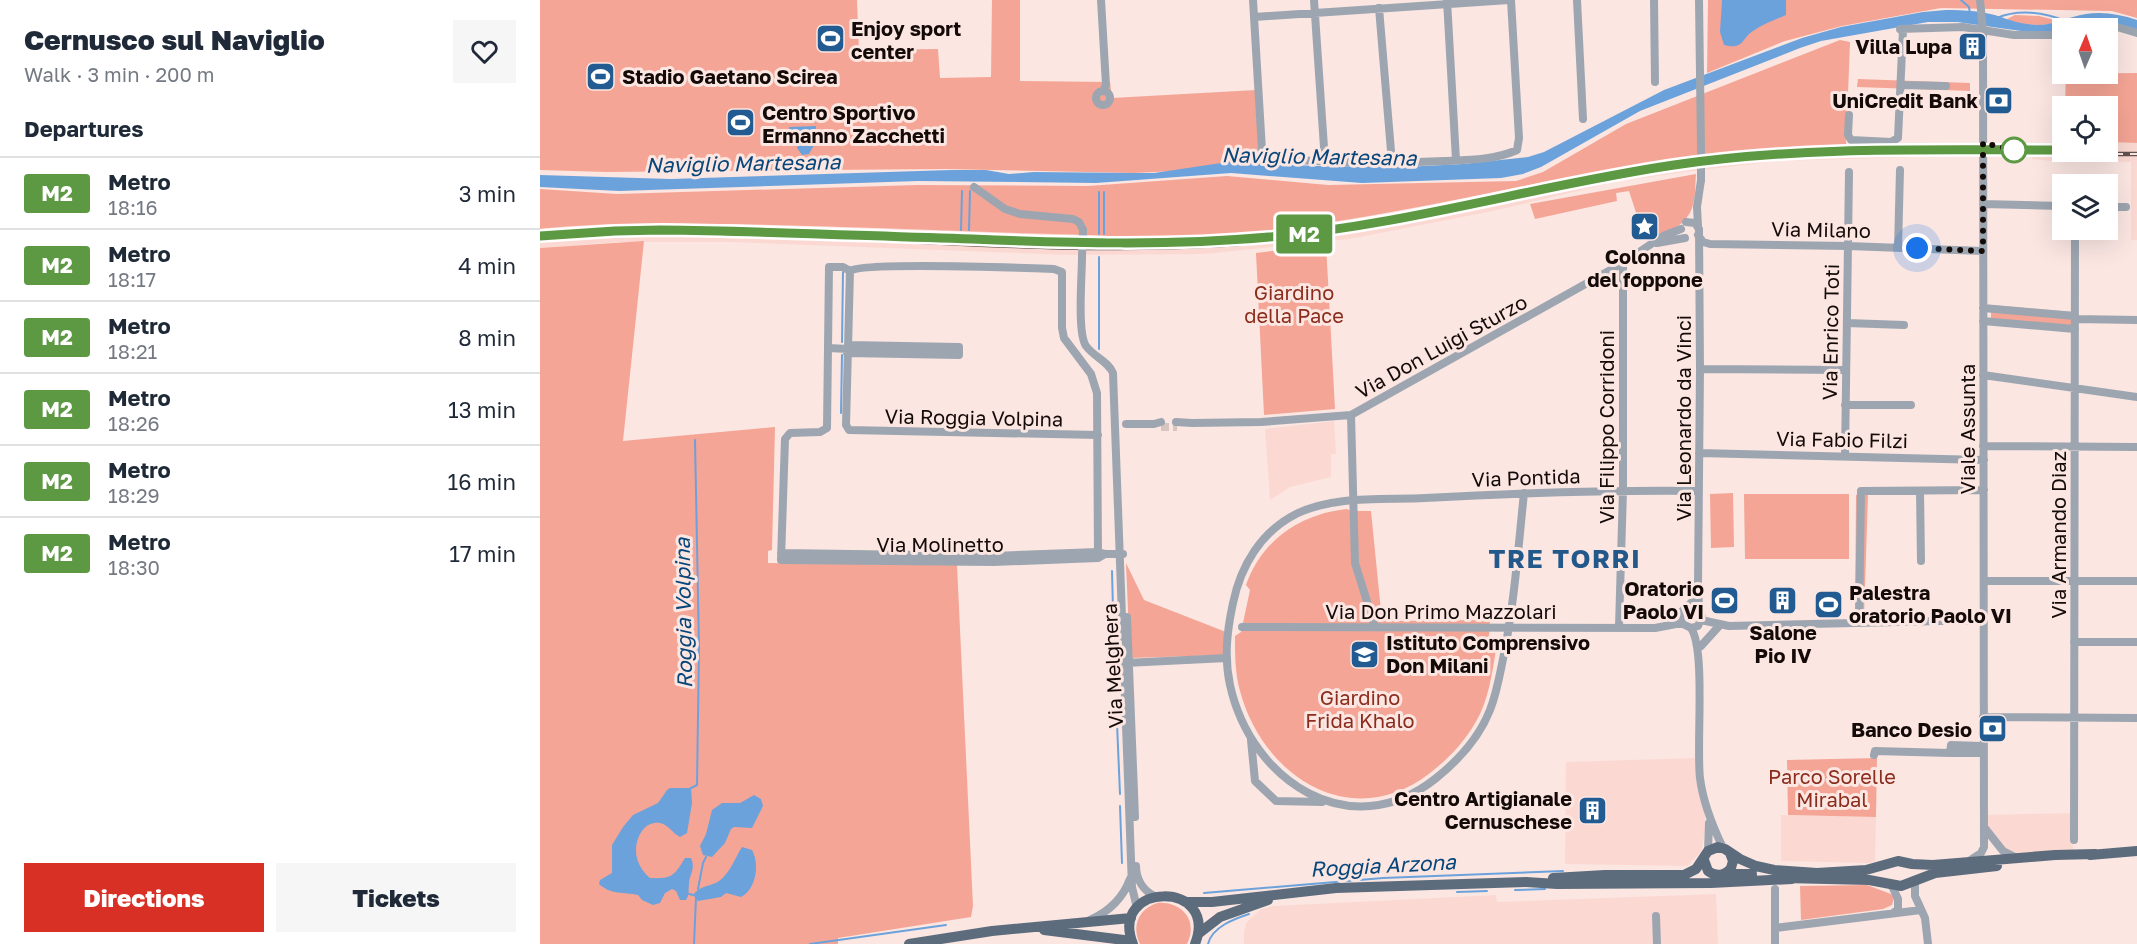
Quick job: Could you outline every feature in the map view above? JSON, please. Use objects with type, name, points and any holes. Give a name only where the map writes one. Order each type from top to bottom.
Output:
[{"type":"main road","points":[[1019,927],[1132,943],[1131,918],[1137,908],[1155,896],[1172,896],[1185,902],[1212,902],[1336,888],[1526,882],[1576,876],[1681,875],[1693,872],[1713,848],[1727,851],[1759,867],[1794,871],[1859,871],[1898,861],[1933,865],[2066,854],[2095,854]]},
{"type":"main road","points":[[1725,874],[1732,866],[1727,851]]},
{"type":"main road","points":[[1526,882],[1711,884],[1792,879],[1863,879],[1907,885],[1915,880],[1940,873],[2137,851]]},
{"type":"main road","points":[[1706,855],[1706,868],[1713,874]]},
{"type":"main road","points":[[1912,864],[1915,880]]},
{"type":"main road","points":[[1886,865],[1883,874],[1889,884]]},
{"type":"main road","points":[[1659,884],[1713,874],[1752,874],[1792,879]]},
{"type":"main road","points":[[1196,941],[1212,922],[1232,911],[1294,892]]},
{"type":"main road","points":[[1185,902],[1197,919],[1196,941]]},
{"type":"main road","points":[[909,944],[1019,927],[1131,918]]},
{"type":"street","points":[[1101,0],[1106,85],[1103,91]]},
{"type":"street","points":[[1253,0],[1254,17],[1262,150],[1264,155],[1270,158],[1325,162],[1392,163],[1480,158],[1517,150],[1519,138],[1510,0],[1447,2],[1254,17]]},
{"type":"street","points":[[1314,0],[1325,162]]},
{"type":"street","points":[[1577,0],[1583,119]]},
{"type":"street","points":[[1654,0],[1655,82]]},
{"type":"street","name":"Via Leonardo da Vinci","points":[[1700,0],[1702,109],[1701,180],[1698,204],[1700,774],[1710,820],[1727,851]]},
{"type":"street","points":[[1447,2],[1456,160]]},
{"type":"street","name":"Viale Assunta","points":[[1969,862],[1983,849],[1984,827],[1982,749],[1984,620],[1983,30],[1981,3]]},
{"type":"street","points":[[1379,8],[1392,163]]},
{"type":"street","points":[[1849,115],[1848,135],[1851,140],[1889,142],[1897,140],[1900,133],[1902,29],[1953,27],[2014,34],[2052,35]]},
{"type":"street","points":[[2118,27],[2137,33]]},
{"type":"street","points":[[1901,85],[1946,86]]},
{"type":"street","points":[[1898,248],[1900,170]]},
{"type":"street","name":"Via Enrico Toti","points":[[1845,456],[1849,172]]},
{"type":"street","name":"Via Melghera","points":[[974,187],[1005,209],[1020,214],[1073,219],[1079,222],[1083,230],[1082,336],[1090,351],[1113,372],[1114,427],[1119,447],[1121,554],[1136,873],[1147,893],[1155,896]]},
{"type":"street","name":"Via Leonardo da Vinci","points":[[1685,232],[1698,204]]},
{"type":"street","points":[[1983,204],[2052,206]]},
{"type":"street","points":[[2118,207],[2126,207]]},
{"type":"street","name":"Via Milano","points":[[1685,232],[1693,222],[1703,242],[1710,244],[1983,251]]},
{"type":"street","name":"Via Don Luigi Sturzo","points":[[1177,424],[1261,422],[1351,415],[1623,263],[1651,244],[1685,232],[1692,239],[1698,230]]},
{"type":"street","points":[[1685,232],[1699,252]]},
{"type":"street","name":"Via Armando Diaz","points":[[2074,840],[2075,240]]},
{"type":"street","name":"Via Filippo Corridoni","points":[[1619,627],[1623,490],[1623,263]]},
{"type":"street","points":[[848,349],[959,348],[959,356],[828,348],[829,267],[854,269],[1054,268],[1060,270],[1062,273],[1062,334],[1089,372],[1095,383],[1097,396],[1100,555]]},
{"type":"street","points":[[848,349],[854,269]]},
{"type":"street","points":[[1983,308],[2075,318],[2137,320]]},
{"type":"street","points":[[2015,323],[2016,311]]},
{"type":"street","points":[[2046,326],[2047,314]]},
{"type":"street","points":[[1983,321],[2075,329]]},
{"type":"street","points":[[1846,323],[1904,325]]},
{"type":"street","name":"Via Molinetto","points":[[828,348],[827,428],[820,432],[792,433],[787,435],[784,441],[781,557],[993,562],[1121,554]]},
{"type":"street","name":"Via Roggia Volpina","points":[[848,349],[846,425],[849,430],[1098,435]]},
{"type":"street","points":[[1700,369],[1845,372]]},
{"type":"street","points":[[1983,375],[2137,398]]},
{"type":"street","points":[[1845,405],[1911,405]]},
{"type":"street","points":[[1351,415],[1355,563],[1375,627]]},
{"type":"street","points":[[1126,424],[1158,425]]},
{"type":"street","points":[[1983,446],[2137,447]]},
{"type":"street","name":"Via Fabio Filzi","points":[[1699,453],[1983,460]]},
{"type":"street","name":"Via Pontida","points":[[1251,737],[1233,698],[1227,658],[1228,631],[1235,591],[1256,548],[1274,529],[1296,514],[1325,504],[1354,500],[1623,490],[1699,491]]},
{"type":"street","points":[[1859,622],[1860,491],[1984,490]]},
{"type":"street","points":[[1920,491],[1921,561]]},
{"type":"street","points":[[1251,737],[1255,781],[1276,801],[1327,802],[1359,807],[1392,803],[1422,789],[1453,764],[1475,738],[1489,713],[1497,687],[1510,627],[1524,493]]},
{"type":"street","points":[[1984,581],[2137,582]]},
{"type":"street","name":"Via Leonardo da Vinci","points":[[1689,606],[1696,594],[1698,584]]},
{"type":"street","points":[[1700,618],[1685,623],[1683,609],[1689,606],[1700,618],[1720,625],[1984,620]]},
{"type":"street","name":"Via Leonardo da Vinci","points":[[1685,623],[1695,636],[1699,660]]},
{"type":"street","name":"Via Don Primo Mazzolari","points":[[1242,627],[1641,626],[1655,628],[1685,623]]},
{"type":"street","points":[[1701,646],[1720,625]]},
{"type":"street","points":[[2074,642],[2137,642]]},
{"type":"street","points":[[1126,663],[1227,658]]},
{"type":"street","name":"Via Melghera","points":[[1126,663],[1131,873],[1137,908]]},
{"type":"street","points":[[1983,717],[2137,718]]},
{"type":"street","points":[[1251,737],[1266,758],[1289,781],[1327,802]]},
{"type":"street","points":[[1874,755],[1875,751],[1950,753],[1951,745],[1982,749]]},
{"type":"street","name":"Via Leonardo da Vinci","points":[[1706,855],[1710,820]]},
{"type":"street","points":[[1984,827],[2003,851],[2018,858]]},
{"type":"street","name":"Via Melghera","points":[[1085,922],[1111,908],[1128,884],[1131,873]]},
{"type":"street","points":[[1915,880],[1915,896],[1926,921],[1928,944]]},
{"type":"street","points":[[1889,884],[1899,903],[1898,909],[1893,913]]},
{"type":"street","points":[[1775,889],[1775,944]]},
{"type":"street","points":[[1775,928],[1922,910]]},
{"type":"street","points":[[1656,916],[1657,944]]},
{"type":"shaded area","points":[[2052,142],[2052,161],[2032,159],[2032,143],[2051,144]]},
{"type":"shaded area","points":[[2118,142],[2137,143],[2137,240],[2131,240],[2131,162],[2118,162]]},
{"type":"shaded area","points":[[1815,146],[1918,147],[1918,157],[1779,161],[1684,172],[1615,182],[1493,211],[1349,239],[1205,254],[1068,255],[732,242],[619,242],[540,248],[540,229],[574,225],[754,225],[1179,237],[1283,229],[1365,218],[1625,166],[1690,157]]},
{"type":"shaded area","points":[[1334,421],[1336,454],[1331,454],[1331,477],[1290,487],[1270,500],[1265,429]]},
{"type":"shaded area","points":[[1697,758],[1705,832],[1701,852],[1687,866],[1565,864],[1566,762]]},
{"type":"shaded area","points":[[2072,813],[2073,851],[2018,856],[2008,853],[1986,825],[1985,815]]},
{"type":"shaded area","points":[[1781,815],[1876,817],[1875,861],[1869,863],[1781,861]]},
{"type":"shaded area","points":[[1716,894],[1718,944],[1244,944],[1246,923],[1261,909],[1274,906],[1496,895],[1497,902]]},
{"type":"green space","name":"Centro Sportivo Ermanno Zacchetti","points":[[540,0],[857,0],[859,50],[938,49],[940,78],[991,77],[992,0],[1020,0],[1020,81],[1110,82],[1112,98],[1256,90],[1260,167],[1134,173],[945,169],[606,172],[540,170]]},
{"type":"green space","points":[[1708,0],[2137,0],[2137,18],[2112,11],[1941,8],[1842,26],[1785,41],[1707,73]]},
{"type":"green space","points":[[2015,15],[2039,16],[2052,19],[2052,23],[2033,25],[2007,19]]},
{"type":"green space","points":[[1840,40],[1850,42],[1846,146],[1762,149],[1678,159],[1347,220],[1264,231],[1180,237],[725,224],[609,224],[540,229],[540,189],[617,194],[917,185],[1088,186],[1227,176],[1328,185],[1516,181],[1543,172],[1626,124]]},
{"type":"green space","points":[[2118,73],[2137,73],[2137,143],[2118,142],[2118,96],[2065,96],[2066,84],[2118,84]]},
{"type":"green space","points":[[1858,79],[1970,83],[1970,91],[1857,87]]},
{"type":"green space","points":[[1696,174],[1694,200],[1689,215],[1678,226],[1664,233],[1649,234],[1642,231],[1629,191],[1616,193],[1617,201],[1535,219],[1530,204]]},
{"type":"green space","points":[[644,241],[623,441],[775,427],[772,550],[768,551],[768,563],[957,565],[973,906],[971,917],[838,938],[838,944],[540,944],[540,248]]},
{"type":"green space","name":"Giardino della Pace","points":[[1326,244],[1335,409],[1264,415],[1256,253]]},
{"type":"green space","points":[[1991,305],[2072,312],[2072,332],[1991,325]]},
{"type":"green space","points":[[1733,493],[1734,547],[1711,548],[1710,494]]},
{"type":"green space","points":[[1744,494],[1849,494],[1849,559],[1745,559]]},
{"type":"green space","points":[[1856,495],[1868,495],[1864,617],[1855,617]]},
{"type":"green space","name":"Giardino Frida Khalo","points":[[1347,509],[1371,511],[1382,621],[1490,620],[1489,636],[1498,639],[1484,705],[1464,739],[1452,754],[1430,773],[1400,791],[1371,798],[1342,797],[1314,787],[1290,771],[1268,749],[1252,722],[1237,677],[1235,636],[1241,632],[1250,590],[1246,585],[1262,555],[1273,542],[1299,523],[1330,512]]},
{"type":"green space","points":[[1126,563],[1144,600],[1226,632],[1225,655],[1130,658]]},
{"type":"green space","name":"Parco Sorelle Mirabal","points":[[1877,758],[1876,817],[1788,815],[1787,760]]},
{"type":"green space","points":[[1867,885],[1891,894],[1894,898],[1892,905],[1883,909],[1801,920],[1800,886]]},
{"type":"green space","points":[[1157,903],[1174,905],[1186,914],[1191,927],[1187,944],[1140,944],[1136,931],[1138,919],[1145,909]]},
{"type":"water","points":[[1722,0],[1786,0],[1786,15],[1749,34],[1739,45],[1724,45],[1720,32]]},
{"type":"water","points":[[1946,10],[1981,12],[2019,23],[2037,25],[2052,23],[2052,32],[2021,31],[1957,22],[1928,22],[1821,41],[1640,111],[1541,167],[1523,174],[1501,178],[1362,183],[1231,173],[1096,183],[918,181],[619,191],[540,187],[540,175],[671,179],[951,170],[986,170],[1009,174],[1034,172],[1154,173],[1228,162],[1404,167],[1528,157],[1544,152],[1664,90],[1802,38],[1841,27]]},
{"type":"water","points":[[2105,13],[2121,16],[2137,20],[2137,31],[2118,27],[2118,18],[2070,18]]},
{"type":"water","points":[[816,126],[816,134],[824,135],[826,142],[814,145],[809,154],[802,155],[797,148],[800,136],[790,135],[789,127]]},
{"type":"water","points":[[670,788],[691,788],[692,803],[687,833],[680,837],[663,824],[648,825],[640,834],[636,852],[640,867],[650,878],[668,877],[678,869],[685,858],[691,858],[693,869],[686,900],[680,900],[676,891],[672,889],[665,893],[660,903],[653,905],[642,900],[638,895],[613,892],[604,888],[599,884],[600,880],[612,873],[612,845],[623,827],[633,815],[658,803]]},
{"type":"water","points":[[754,795],[761,799],[763,806],[752,828],[734,827],[725,843],[712,857],[703,855],[700,846],[706,834],[712,810],[722,803],[740,803]]},
{"type":"water","points":[[742,847],[752,850],[756,862],[753,883],[746,894],[741,897],[726,893],[721,897],[698,901],[693,895],[699,889],[723,878]]},
{"type":"waterway","points":[[1961,0],[1969,7],[1970,14]]},
{"type":"waterway","points":[[1997,18],[2014,13],[2031,13],[2056,18]]},
{"type":"waterway","name":"Roggia Volpina","points":[[961,230],[962,191]]},
{"type":"waterway","points":[[969,230],[970,191]]},
{"type":"waterway","name":"Roggia Arzona","points":[[1099,192],[1099,234]]},
{"type":"waterway","points":[[1104,192],[1104,234]]},
{"type":"waterway","name":"Roggia Arzona","points":[[1099,257],[1099,349]]},
{"type":"waterway","name":"Roggia Volpina","points":[[842,342],[843,272]]},
{"type":"waterway","name":"Roggia Volpina","points":[[841,413],[842,355]]},
{"type":"waterway","name":"Roggia Volpina","points":[[691,788],[697,785],[699,648],[695,440]]},
{"type":"waterway","name":"Roggia Arzona","points":[[1112,571],[1115,690]]},
{"type":"waterway","name":"Roggia Arzona","points":[[1116,700],[1120,794]]},
{"type":"waterway","name":"Roggia Arzona","points":[[1120,806],[1122,863]]},
{"type":"waterway","points":[[698,889],[706,857]]},
{"type":"waterway","name":"Roggia Arzona","points":[[1204,893],[1383,878],[1563,871]]},
{"type":"waterway","points":[[1515,890],[1545,889]]},
{"type":"waterway","points":[[1457,892],[1487,891]]},
{"type":"waterway","points":[[689,894],[693,895]]},
{"type":"waterway","name":"Roggia Volpina","points":[[694,944],[696,898]]},
{"type":"waterway","points":[[1208,944],[1219,928],[1249,914]]},
{"type":"waterway","name":"Roggia Arzona","points":[[810,944],[946,925]]},
{"type":"tunnel","points":[[1161,427],[1177,427]]},
{"type":"railway","points":[[540,240],[625,235],[710,234],[1052,247],[1137,248],[1222,245],[1326,234],[1704,164],[1847,154],[1918,154]]},
{"type":"railway","points":[[2032,154],[2137,154]]},
{"type":"metro line","name":"M2","points":[[540,236],[661,230],[1076,243],[1209,241],[1334,230],[1634,171],[1730,158],[1851,151],[2052,150]]},
{"type":"place","name":"Enjoy sport center","points":[[830,39]]},
{"type":"place","name":"Villa Lupa","points":[[1973,46]]},
{"type":"place","name":"Stadio Gaetano Scirea","points":[[601,76]]},
{"type":"place","name":"UniCredit Bank","points":[[1999,100]]},
{"type":"place","name":"Centro Sportivo Ermanno Zacchetti","points":[[741,123]]},
{"type":"place","name":"Colonna del foppone","points":[[1645,226]]},
{"type":"place","name":"Oratorio Paolo VI","points":[[1725,600]]},
{"type":"place","name":"Salone Pio IV","points":[[1783,601]]},
{"type":"place","name":"Palestra oratorio Paolo VI","points":[[1828,604]]},
{"type":"place","name":"Istituto Comprensivo Don Milani","points":[[1365,654]]},
{"type":"place","name":"Banco Desio","points":[[1993,729]]},
{"type":"place","name":"Centro Artigianale Cernuschese","points":[[1593,810]]},
{"type":"district","name":"TRE TORRI","points":[[1565,558]]},
{"type":"route","points":[[1917,248],[1983,251],[1983,143],[2014,150]]},
{"type":"water label","name":"Naviglio Martesana","points":[[1319,156]]},
{"type":"water label","name":"Naviglio Martesana","points":[[743,163]]}]
